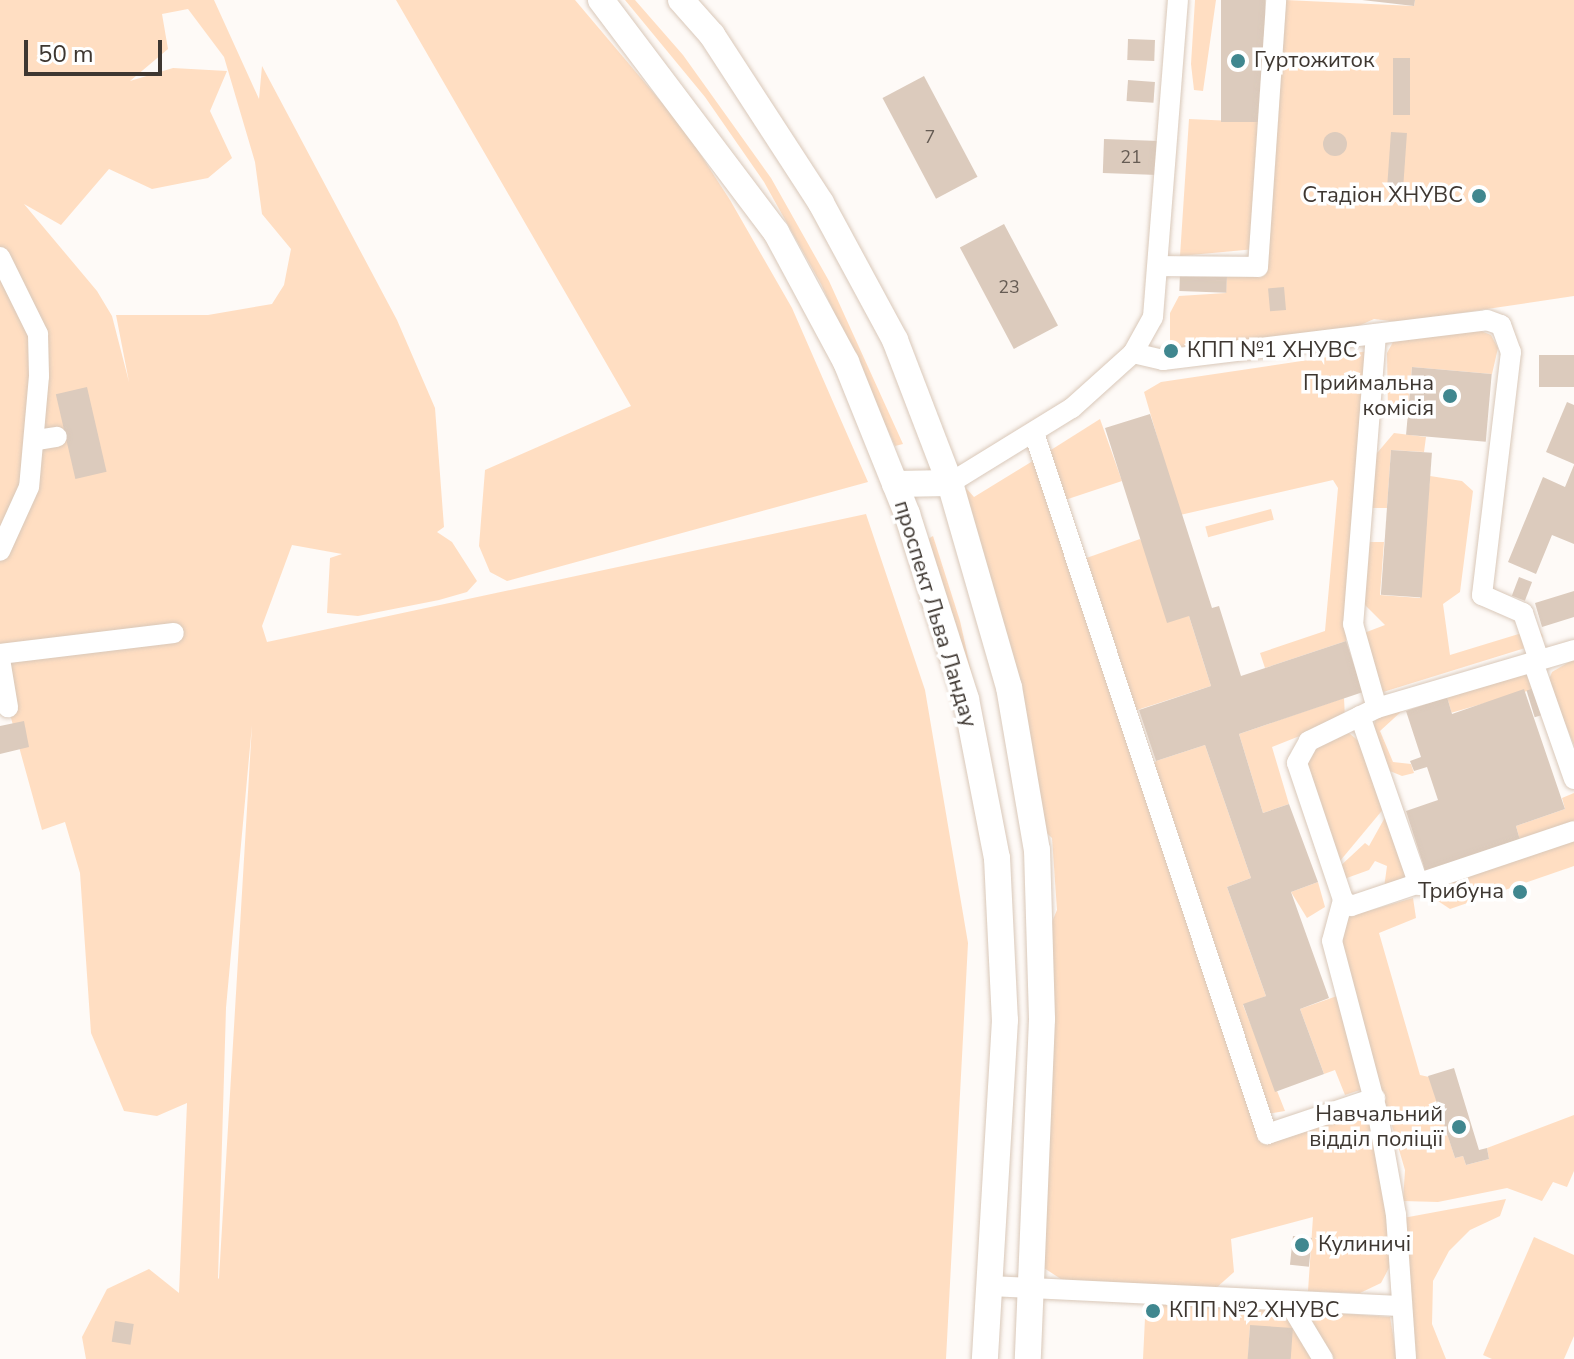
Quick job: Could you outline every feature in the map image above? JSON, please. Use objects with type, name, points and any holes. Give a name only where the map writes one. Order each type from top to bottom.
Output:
[{"type":"main road","name":"проспект Льва Ландау","points":[[601,0],[776,232],[846,362],[895,484],[966,699],[997,858],[1005,1020],[985,1359]]},
{"type":"main road","name":"проспект Льва Ландау","points":[[681,0],[712,35],[821,203],[895,340],[950,483],[1009,687],[1037,850],[1042,1019],[1028,1359]]},
{"type":"main road","points":[[895,484],[950,483]]},
{"type":"lane","points":[[950,483],[1034,433],[1133,353],[1153,317],[1161,266],[1178,0]]},
{"type":"lane","points":[[1161,266],[1258,267],[1276,0]]},
{"type":"lane","points":[[0,257],[38,334],[47,439],[0,551]]},
{"type":"lane","points":[[1133,353],[1163,360],[1487,320],[1510,337],[1482,595],[1523,613],[1574,779]]},
{"type":"lane","points":[[1376,334],[1353,624],[1368,712],[1419,885]]},
{"type":"lane","points":[[1034,433],[1267,1134],[1375,1098]]},
{"type":"lane","points":[[8,707],[0,657],[174,633]]},
{"type":"lane","points":[[1406,1359],[1396,1215],[1375,1098],[1332,941],[1343,900],[1297,763],[1309,741],[1368,712],[1574,650]]},
{"type":"lane","points":[[1343,900],[1360,907],[1574,831]]},
{"type":"lane","points":[[990,1286],[1400,1306]]},
{"type":"lane","points":[[1288,1301],[1323,1359]]},
{"type":"shaded area","points":[[0,0],[214,0],[259,99],[262,66],[397,320],[435,408],[444,527],[437,532],[452,542],[477,581],[467,592],[439,600],[358,616],[327,613],[330,558],[342,554],[292,545],[262,626],[267,642],[866,514],[925,690],[968,943],[946,1359],[86,1359],[82,1337],[107,1289],[149,1269],[179,1293],[187,1103],[157,1116],[124,1111],[91,1033],[80,873],[65,822],[42,830],[8,707],[0,659]],"holes":[[[188,9],[224,57],[255,162],[262,214],[291,249],[284,285],[272,304],[208,315],[116,315],[129,382],[112,316],[97,291],[24,204],[61,225],[109,169],[152,189],[208,178],[232,158],[210,111],[227,71],[173,68],[130,81],[168,49],[162,14]],[[252,725],[219,1278],[218,1279],[226,1008]]]},
{"type":"shaded area","points":[[396,0],[575,0],[684,129],[730,200],[792,308],[868,482],[507,581],[490,572],[479,546],[485,470],[631,406]]},
{"type":"shaded area","points":[[625,0],[635,0],[683,55],[771,178],[829,281],[903,444],[895,446],[821,284],[764,182],[705,97]]},
{"type":"shaded area","points":[[1195,0],[1216,0],[1203,91],[1194,90],[1191,64]]},
{"type":"shaded area","points":[[1285,0],[1414,6],[1415,0],[1574,0],[1574,296],[1399,322],[1374,319],[1341,334],[1170,348],[1170,313],[1179,296],[1226,293],[1227,275],[1264,276],[1266,248],[1180,256],[1189,119],[1275,123]]},
{"type":"shaded area","points":[[1476,329],[1491,335],[1498,348],[1492,374],[1412,367],[1407,418],[1388,411],[1387,353],[1393,342]]},
{"type":"shaded area","points":[[1375,350],[1346,641],[1265,668],[1260,653],[1325,631],[1338,488],[1333,480],[1180,515],[1144,392],[1161,382]]},
{"type":"shaded area","points":[[1100,419],[1122,481],[1059,502],[1043,455]]},
{"type":"shaded area","points":[[1394,433],[1426,437],[1424,452],[1391,450],[1387,508],[1368,508],[1372,459]]},
{"type":"shaded area","points":[[1036,459],[1252,1108],[1150,770],[1156,761],[1205,745],[1251,878],[1227,887],[1266,996],[1243,1005],[1285,1111],[1261,1115],[1269,1143],[1361,1114],[1370,1124],[1383,1179],[1390,1266],[1381,1283],[1360,1293],[1308,1291],[1313,1217],[1231,1239],[1234,1272],[1215,1289],[1067,1283],[1044,1268],[1047,934],[1057,910],[1052,838],[1039,826],[962,497],[966,488],[974,497]]},
{"type":"shaded area","points":[[1430,476],[1462,481],[1473,491],[1460,592],[1443,604],[1450,655],[1538,628],[1543,636],[1538,644],[1380,693],[1364,633],[1385,625],[1363,603],[1368,542],[1384,542],[1380,595],[1420,598]]},
{"type":"shaded area","points":[[1271,509],[1274,520],[1208,537],[1205,527]]},
{"type":"shaded area","points":[[933,536],[960,621],[985,733],[928,539]]},
{"type":"shaded area","points":[[1140,539],[1189,616],[1211,686],[1128,713],[1078,561]]},
{"type":"shaded area","points":[[1574,659],[1574,745],[1548,682],[1552,672]]},
{"type":"shaded area","points":[[1528,671],[1533,689],[1452,713],[1446,694]]},
{"type":"shaded area","points":[[1344,698],[1345,718],[1272,747],[1289,804],[1263,813],[1239,734]]},
{"type":"shaded area","points":[[1404,709],[1380,731],[1393,762],[1411,764],[1414,773],[1402,776],[1390,771],[1372,731],[1376,719]]},
{"type":"shaded area","points":[[1349,733],[1362,744],[1385,807],[1340,861],[1300,766],[1318,742]]},
{"type":"shaded area","points":[[1574,793],[1574,826],[1521,844],[1516,826],[1565,809],[1562,798]]},
{"type":"shaded area","points":[[1388,812],[1410,878],[1384,888],[1387,866],[1375,861],[1369,870],[1344,879],[1336,870],[1365,843],[1369,846]]},
{"type":"shaded area","points":[[1574,838],[1574,866],[1450,909],[1432,897],[1434,888]]},
{"type":"shaded area","points":[[1318,882],[1325,907],[1307,918],[1291,892]]},
{"type":"shaded area","points":[[1413,898],[1416,918],[1379,933],[1420,1075],[1429,1077],[1455,1158],[1463,1156],[1466,1165],[1489,1159],[1487,1148],[1574,1115],[1574,1171],[1567,1187],[1553,1182],[1542,1201],[1507,1188],[1438,1202],[1403,1201],[1405,1170],[1338,943],[1343,921],[1351,916]]},
{"type":"shaded area","points":[[1337,996],[1363,1089],[1345,1095],[1335,1070],[1324,1074],[1300,1009]]},
{"type":"shaded area","points":[[1506,1199],[1500,1216],[1470,1230],[1449,1251],[1433,1281],[1432,1324],[1446,1359],[1415,1359],[1403,1218]]},
{"type":"shaded area","points":[[1534,1237],[1574,1255],[1574,1336],[1564,1359],[1492,1359],[1483,1355]]},
{"type":"shaded area","points":[[1160,1304],[1289,1311],[1318,1359],[1291,1359],[1250,1325],[1248,1359],[1143,1359],[1145,1318],[1159,1319]]},
{"type":"shaded area","points":[[1307,1311],[1390,1317],[1397,1359],[1332,1359]]},
{"type":"building","name":"Гуртожиток","points":[[1221,0],[1265,0],[1265,122],[1221,122]]},
{"type":"building","points":[[1362,0],[1415,0],[1414,6]]},
{"type":"building","points":[[1128,39],[1155,40],[1154,61],[1127,60]]},
{"type":"building","points":[[1393,58],[1410,58],[1410,115],[1393,115]]},
{"type":"building","points":[[924,76],[978,177],[936,199],[883,98]]},
{"type":"building","points":[[1128,80],[1155,82],[1153,103],[1127,101]]},
{"type":"building","points":[[1335,132],[1343,136],[1347,144],[1343,152],[1335,156],[1327,152],[1323,144],[1327,136]]},
{"type":"building","points":[[1391,132],[1407,133],[1403,189],[1387,188]]},
{"type":"building","points":[[1104,139],[1159,141],[1158,175],[1103,173]]},
{"type":"building","points":[[1004,224],[1058,326],[1014,349],[960,247]]},
{"type":"building","points":[[1180,273],[1227,275],[1226,293],[1179,291]]},
{"type":"building","points":[[1284,287],[1286,310],[1270,311],[1268,288]]},
{"type":"building","points":[[1539,355],[1574,355],[1574,387],[1539,387]]},
{"type":"building","name":"Приймальна комісія","points":[[1412,367],[1492,374],[1486,442],[1406,435]]},
{"type":"building","points":[[87,387],[107,472],[75,479],[56,394]]},
{"type":"building","points":[[1567,402],[1574,405],[1574,464],[1546,452]]},
{"type":"building","points":[[1150,414],[1212,608],[1219,606],[1241,676],[1346,641],[1363,692],[1239,734],[1263,813],[1289,804],[1318,882],[1291,892],[1329,998],[1300,1009],[1324,1074],[1275,1092],[1243,1004],[1266,996],[1227,887],[1251,878],[1205,745],[1156,761],[1139,710],[1211,686],[1189,616],[1167,623],[1105,428]]},
{"type":"building","points":[[1391,450],[1432,453],[1422,598],[1381,595]]},
{"type":"building","points":[[1574,465],[1574,544],[1552,535],[1536,574],[1508,562],[1543,477],[1565,487]]},
{"type":"building","points":[[1519,577],[1532,582],[1525,601],[1512,596]]},
{"type":"building","points":[[1574,591],[1574,617],[1542,627],[1535,603]]},
{"type":"building","points":[[1538,687],[1546,714],[1535,717],[1527,691]]},
{"type":"building","points":[[1524,689],[1565,809],[1516,826],[1521,844],[1426,873],[1406,811],[1438,800],[1427,767],[1414,771],[1410,761],[1421,757],[1406,711],[1447,697],[1452,714]]},
{"type":"building","points":[[24,721],[29,747],[0,754],[0,726]]},
{"type":"building","name":"Навчальний відділ поліції","points":[[1454,1068],[1479,1150],[1487,1148],[1489,1159],[1466,1165],[1463,1156],[1455,1158],[1428,1076]]},
{"type":"building","name":"Кулиничі","points":[[1293,1236],[1312,1238],[1309,1267],[1290,1265]]},
{"type":"building","name":"КПП №2 ХНУВС","points":[[1147,1300],[1160,1301],[1159,1319],[1146,1318]]},
{"type":"building","points":[[115,1321],[134,1324],[130,1345],[112,1342]]},
{"type":"building","points":[[1250,1325],[1293,1328],[1291,1359],[1248,1359]]},
{"type":"place","name":"Гуртожиток","points":[[1238,61]]},
{"type":"place","name":"Стадіон ХНУВС","points":[[1479,196]]},
{"type":"place","name":"КПП №1 ХНУВС","points":[[1171,351]]},
{"type":"place","name":"Приймальна комісія","points":[[1450,396]]},
{"type":"place","name":"Трибуна","points":[[1520,892]]},
{"type":"place","name":"Навчальний відділ поліції","points":[[1459,1127]]},
{"type":"place","name":"Кулиничі","points":[[1302,1245]]},
{"type":"place","name":"КПП №2 ХНУВС","points":[[1153,1311]]}]
